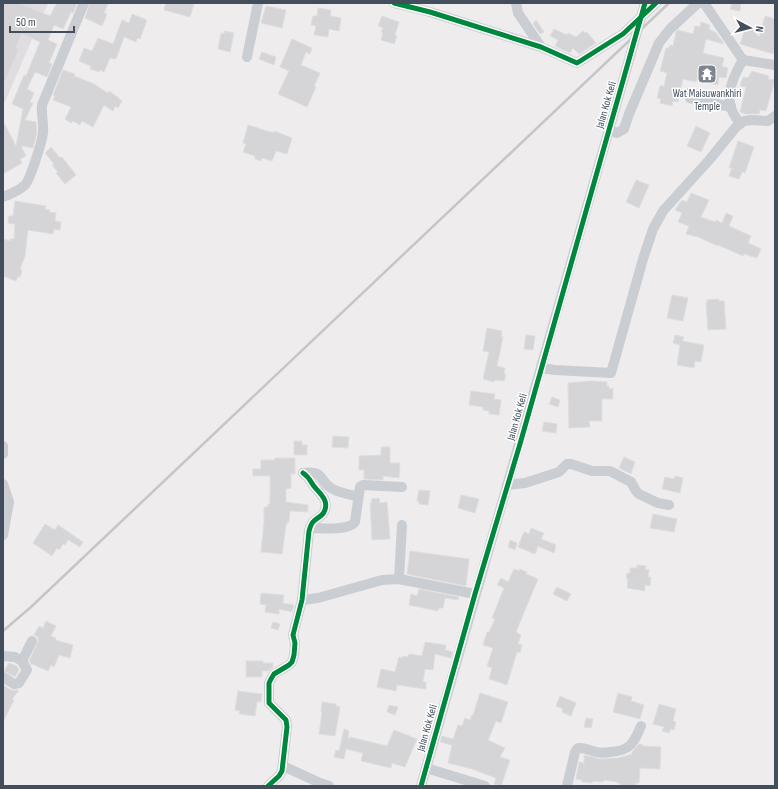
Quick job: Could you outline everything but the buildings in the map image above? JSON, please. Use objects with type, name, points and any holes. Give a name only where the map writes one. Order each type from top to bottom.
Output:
[{"type":"street","points":[[3,197],[20,189],[28,181],[40,147],[43,131],[41,114],[42,105],[71,38],[84,3]]},
{"type":"street","points":[[247,57],[258,3]]},
{"type":"street","points":[[394,3],[430,12],[541,47],[577,63],[623,34],[656,3]]},
{"type":"street","points":[[516,3],[518,13],[541,47]]},
{"type":"street","name":"Jalan Kok Keli","points":[[421,786],[645,3]]},
{"type":"street","points":[[609,130],[617,132],[624,128],[648,66],[659,44],[670,29],[698,3]]},
{"type":"street","points":[[704,3],[744,60],[775,65]]},
{"type":"street","points":[[740,124],[731,107],[730,97],[732,81],[744,60]]},
{"type":"street","points":[[689,93],[690,98],[731,107]]},
{"type":"street","points":[[541,368],[611,373],[643,259],[663,211],[710,159],[736,126],[744,121],[768,121],[775,116]]},
{"type":"street","points":[[3,446],[3,454]]},
{"type":"street","points":[[507,485],[526,483],[559,472],[566,465],[571,464],[592,471],[610,471],[631,482],[639,494],[658,503],[669,505]]},
{"type":"street","points":[[268,786],[279,776],[282,771],[287,727],[286,720],[270,703],[269,684],[274,674],[292,662],[295,643],[293,635],[302,600],[309,531],[312,522],[325,511],[326,505],[321,493],[313,484],[310,477],[303,473],[318,473],[332,489],[358,497]]},
{"type":"street","points":[[3,484],[9,502],[3,536]]},
{"type":"street","points":[[309,531],[313,528],[347,527],[353,525],[355,522],[360,487],[363,485],[402,487]]},
{"type":"street","points":[[399,578],[402,524]]},
{"type":"street","points":[[302,600],[318,598],[382,580],[399,578],[475,594]]},
{"type":"street","points":[[22,661],[32,641]]},
{"type":"street","points":[[3,656],[15,657],[22,661],[27,670],[19,683],[16,684],[3,677]]},
{"type":"street","points":[[566,786],[575,752],[578,748],[599,753],[619,752],[624,750],[636,740],[641,726]]},
{"type":"street","points":[[282,766],[329,786]]},
{"type":"street","points":[[426,768],[485,786]]},
{"type":"shaded area","points":[[3,3],[48,3],[3,106]]},
{"type":"railway","points":[[3,631],[31,607],[669,3]]},
{"type":"cycle path","points":[[394,3],[430,12],[541,47],[577,63],[623,34],[656,3]]},
{"type":"cycle path","points":[[421,786],[645,3]]},
{"type":"cycle path","points":[[268,786],[279,776],[282,771],[287,727],[286,720],[269,703],[269,683],[274,674],[292,662],[295,643],[293,635],[302,600],[309,531],[312,523],[324,512],[326,504],[323,497],[308,477],[303,473]]},
{"type":"place","name":"Wat Maisuwankhiri Temple","points":[[707,74]]}]
